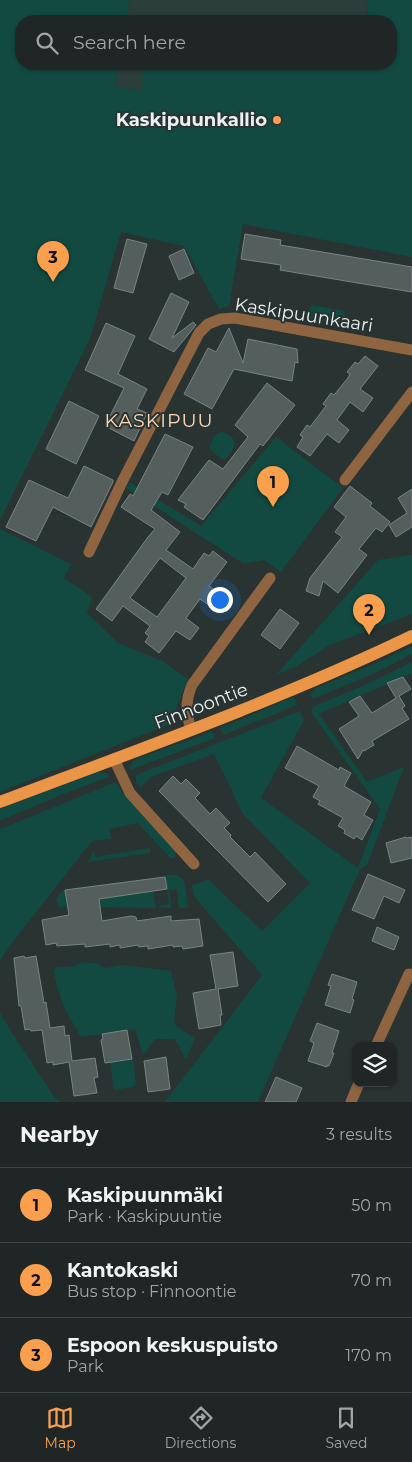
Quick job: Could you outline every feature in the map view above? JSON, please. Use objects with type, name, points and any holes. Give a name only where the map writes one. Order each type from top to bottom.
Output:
[{"type":"main road","name":"Finnoontie","points":[[0,802],[190,730],[342,668],[412,636]]},
{"type":"street","name":"Kaskipuunkaari","points":[[89,552],[175,378],[199,333],[208,324],[235,318],[412,350]]},
{"type":"street","points":[[345,480],[412,392]]},
{"type":"street","points":[[190,730],[186,712],[187,697],[192,685],[270,578]]},
{"type":"street","points":[[114,759],[130,794],[194,864]]},
{"type":"street","points":[[378,1042],[409,974],[412,975]]},
{"type":"street","points":[[351,1102],[357,1087]]},
{"type":"shaded area","points":[[130,0],[368,0],[367,15],[127,15]]},
{"type":"shaded area","points":[[118,70],[143,70],[141,91],[115,86]]},
{"type":"green space","points":[[0,0],[130,0],[127,15],[15,15],[15,70],[118,70],[115,86],[141,91],[143,70],[397,70],[397,15],[367,15],[368,0],[412,0],[412,257],[243,224],[229,306],[219,309],[184,246],[121,232],[90,339],[0,520]]},
{"type":"green space","points":[[311,305],[345,311],[343,324],[308,318]]},
{"type":"green space","points":[[222,432],[228,434],[234,440],[234,447],[225,459],[222,459],[210,450],[213,439]]},
{"type":"green space","points":[[276,437],[343,488],[281,572],[264,560],[244,564],[126,488],[129,482],[201,526]]},
{"type":"green space","points":[[0,529],[71,564],[64,578],[92,597],[87,613],[118,643],[164,662],[188,679],[170,724],[0,792]]},
{"type":"green space","points":[[412,555],[412,614],[328,646],[297,666],[276,675],[378,560]]},
{"type":"green space","points":[[412,646],[412,654],[373,674],[313,699],[311,695],[315,688],[372,665]]},
{"type":"green space","points":[[412,662],[412,673],[319,714],[367,782],[404,767],[367,865],[360,869],[258,1102],[165,1102],[262,975],[193,895],[192,885],[208,879],[262,931],[310,883],[243,814],[214,754],[151,777],[141,787],[136,782],[136,775],[300,711],[304,720],[261,798],[358,868],[380,809],[311,710],[313,707]]},
{"type":"green space","points":[[294,697],[297,705],[223,735],[220,728]]},
{"type":"green space","points":[[213,731],[215,738],[130,770],[129,768],[134,760]]},
{"type":"green space","points":[[99,772],[107,773],[109,777],[0,821],[0,809]]},
{"type":"green space","points":[[116,782],[123,793],[175,847],[175,858],[170,858],[138,823],[109,829],[111,839],[92,841],[8,948],[0,961],[0,829]]},
{"type":"green space","points":[[150,848],[150,853],[88,862],[94,850],[95,857]]},
{"type":"green space","points":[[165,875],[177,875],[184,880],[187,908],[179,908],[177,889],[170,890],[171,908],[161,908],[159,905],[169,904]]},
{"type":"green space","points":[[65,890],[67,901],[153,891],[156,908],[58,906],[56,900],[59,894]]},
{"type":"green space","points":[[84,962],[98,964],[105,968],[123,965],[171,971],[177,996],[174,1021],[176,1026],[195,1038],[186,1060],[175,1039],[155,1039],[143,1055],[135,1029],[81,1037],[64,1005],[54,970],[57,967],[70,967]]},
{"type":"green space","points":[[0,1013],[55,1098],[61,1102],[0,1102]]},
{"type":"green space","points":[[133,1059],[136,1084],[133,1087],[114,1090],[110,1062]]},
{"type":"building","points":[[245,234],[281,240],[280,245],[412,267],[412,292],[280,270],[281,265],[241,259]]},
{"type":"building","points":[[127,239],[147,244],[133,293],[114,288]]},
{"type":"building","points":[[184,249],[194,273],[179,280],[169,256]]},
{"type":"building","points":[[171,293],[189,302],[172,338],[193,322],[196,325],[174,352],[149,339]]},
{"type":"building","points":[[106,323],[135,336],[118,374],[147,389],[137,409],[147,413],[134,441],[105,426],[124,388],[85,370]]},
{"type":"building","points":[[229,328],[243,363],[248,339],[297,349],[298,363],[295,362],[292,381],[234,369],[212,409],[184,394],[208,348],[216,352]]},
{"type":"building","points":[[365,356],[378,366],[360,389],[373,398],[363,412],[350,402],[337,420],[349,430],[339,443],[327,434],[310,456],[297,447],[303,437],[300,435],[307,425],[310,427],[326,406],[323,404],[331,393],[334,395],[348,378],[350,374],[347,372],[355,362],[358,364]]},
{"type":"building","points":[[267,383],[295,405],[263,446],[260,444],[203,520],[184,507],[186,504],[178,500],[209,460],[223,469],[248,437],[235,425]]},
{"type":"building","points":[[69,401],[99,416],[76,464],[46,449]]},
{"type":"building","points":[[165,434],[193,447],[168,495],[162,492],[151,510],[180,532],[166,550],[193,569],[204,553],[209,556],[213,551],[227,562],[209,586],[223,596],[213,608],[200,599],[186,618],[199,628],[190,640],[176,631],[159,653],[145,642],[149,636],[145,633],[150,626],[123,606],[112,621],[96,609],[155,529],[121,507],[130,494],[133,496]],"holes":[[[160,558],[186,578],[157,617],[130,598]]]},
{"type":"building","points":[[84,466],[113,480],[91,527],[53,507],[36,541],[6,527],[29,480],[68,498]]},
{"type":"building","points":[[350,486],[372,503],[370,506],[390,522],[382,532],[376,528],[359,549],[367,555],[338,593],[323,581],[319,596],[306,591],[310,578],[342,537],[335,532],[346,517],[334,507]]},
{"type":"building","points":[[412,489],[412,527],[396,537],[389,525],[407,513],[398,498]]},
{"type":"building","points":[[280,609],[299,623],[280,649],[261,635]]},
{"type":"building","points":[[403,677],[411,689],[399,696],[405,706],[402,708],[409,719],[372,741],[374,745],[363,750],[358,759],[339,729],[359,716],[349,702],[360,696],[372,713],[396,698],[387,683]]},
{"type":"building","points":[[297,746],[339,770],[340,767],[351,773],[344,786],[371,802],[364,815],[373,820],[362,840],[356,836],[354,839],[344,833],[345,830],[338,826],[343,818],[318,804],[320,801],[313,797],[319,786],[285,768]]},
{"type":"building","points":[[173,776],[181,784],[186,779],[200,793],[195,798],[210,814],[216,808],[230,823],[224,828],[231,835],[230,837],[250,857],[255,852],[286,884],[268,902],[159,791]]},
{"type":"building","points":[[412,837],[412,858],[391,863],[386,843]]},
{"type":"building","points":[[368,874],[405,890],[399,903],[384,896],[374,919],[352,910]]},
{"type":"building","points":[[165,877],[167,889],[99,899],[102,921],[131,916],[136,917],[137,921],[171,916],[171,921],[199,919],[203,946],[183,949],[182,946],[173,947],[173,945],[148,949],[148,946],[139,947],[138,945],[120,948],[120,945],[110,947],[110,944],[85,947],[85,944],[57,946],[56,943],[46,945],[42,920],[69,915],[65,890]]},
{"type":"building","points":[[377,927],[399,937],[394,950],[372,941]]},
{"type":"building","points":[[233,952],[238,986],[218,989],[222,1015],[220,1015],[221,1025],[199,1029],[193,993],[216,989],[210,955]]},
{"type":"building","points":[[24,956],[25,958],[36,956],[50,1028],[64,1026],[65,1036],[69,1035],[72,1061],[95,1058],[98,1077],[94,1078],[97,1093],[74,1096],[69,1062],[53,1065],[53,1062],[47,1063],[42,1030],[25,1030],[21,1006],[19,1006],[14,958]]},
{"type":"building","points":[[332,974],[357,982],[350,1013],[325,1005],[331,986],[328,985]]},
{"type":"building","points":[[317,1023],[339,1031],[332,1053],[334,1053],[327,1067],[308,1061],[314,1043],[310,1041]]},
{"type":"building","points":[[127,1030],[132,1059],[105,1063],[101,1040],[103,1039],[102,1034]]},
{"type":"building","points":[[166,1057],[170,1089],[148,1092],[144,1061]]},
{"type":"building","points":[[276,1077],[302,1088],[296,1102],[265,1102]]},
{"type":"place","name":"Kaskipuunkallio","points":[[277,120]]},
{"type":"place","name":"Espoon keskuspuisto","points":[[53,282]]},
{"type":"place","name":"Kaskipuunmäki","points":[[273,507]]},
{"type":"place","name":"Kantokaski","points":[[369,635]]},
{"type":"district","name":"KASKIPUU","points":[[159,420]]}]
